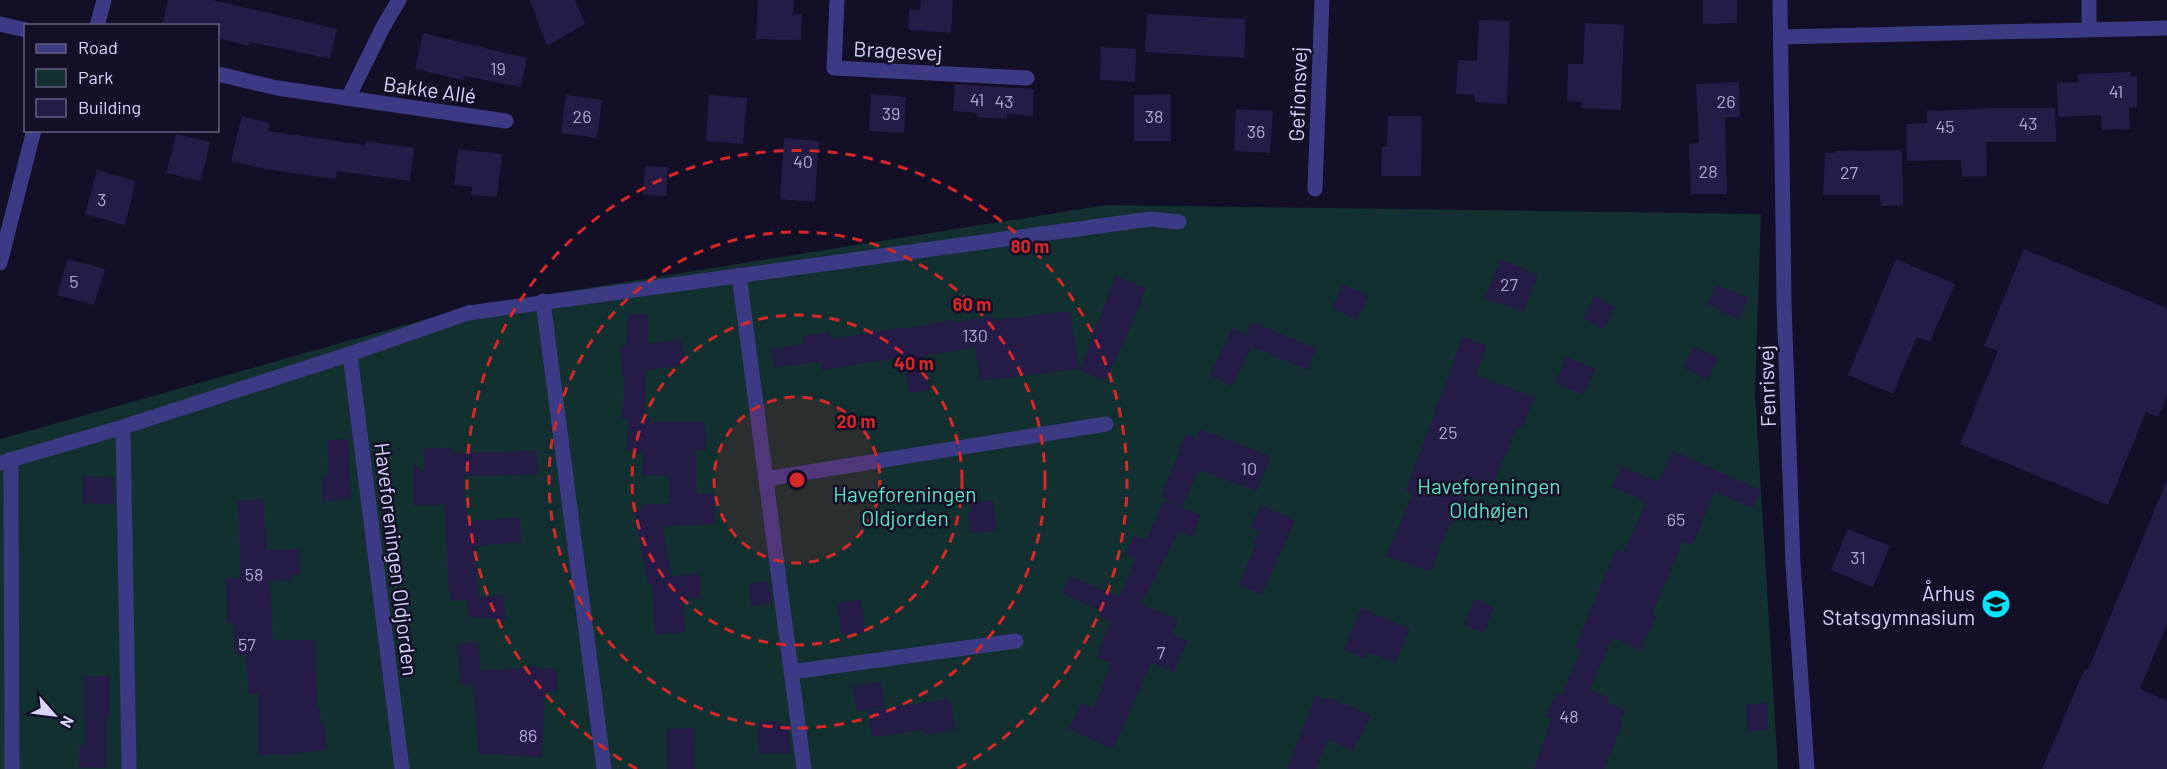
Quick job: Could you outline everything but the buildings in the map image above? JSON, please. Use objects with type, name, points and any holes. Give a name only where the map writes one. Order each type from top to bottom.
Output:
[{"type":"street","points":[[98,24],[104,0]]},
{"type":"street","name":"Bakke Allé","points":[[348,98],[382,27],[399,0]]},
{"type":"street","name":"Bragesvej","points":[[837,0],[834,68],[1028,78]]},
{"type":"street","name":"Gefionsvej","points":[[1315,189],[1322,0]]},
{"type":"street","name":"Fenrisvej","points":[[1780,0],[1784,302],[1792,528],[1807,769]]},
{"type":"street","points":[[2089,0],[2089,29]]},
{"type":"street","points":[[0,24],[24,30]]},
{"type":"street","points":[[1780,37],[2167,28]]},
{"type":"street","name":"Bakke Allé","points":[[219,74],[277,88],[506,121]]},
{"type":"street","points":[[0,263],[33,132]]},
{"type":"street","points":[[12,769],[6,461],[123,427],[350,354],[468,313],[1150,219],[1179,222]]},
{"type":"street","points":[[739,275],[804,769]]},
{"type":"street","points":[[543,302],[604,769]]},
{"type":"street","name":"Haveforeningen Oldjorden","points":[[350,354],[402,769]]},
{"type":"street","points":[[766,479],[1106,424]]},
{"type":"street","points":[[123,427],[129,769]]},
{"type":"street","points":[[791,672],[1016,641]]},
{"type":"green space","name":"Haveforeningen Oldjorden","points":[[1106,205],[1761,214],[1755,393],[1778,769],[0,769],[0,439],[469,307]]},
{"type":"place","name":"Århus Statsgymnasium","points":[[1996,604]]},
{"type":"park label","name":"Haveforeningen Oldhøjen","points":[[1489,497]]}]
